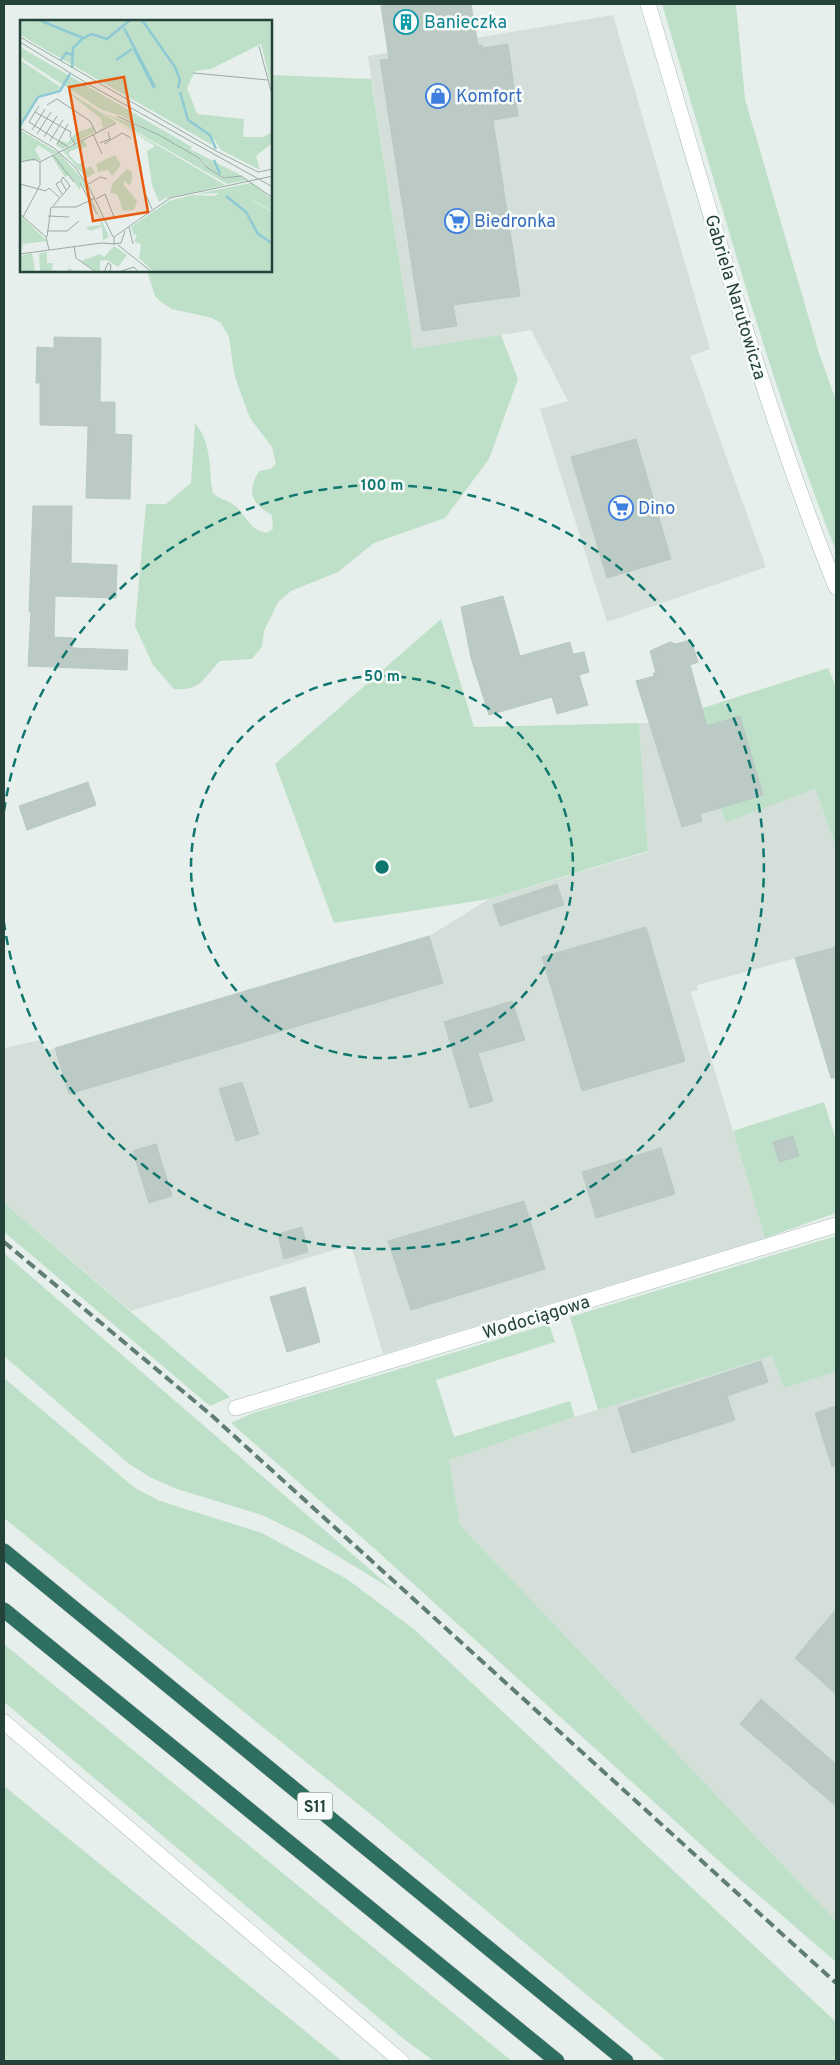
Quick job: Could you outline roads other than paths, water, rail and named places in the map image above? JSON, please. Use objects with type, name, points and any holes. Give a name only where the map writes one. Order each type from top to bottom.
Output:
[{"type":"highway","name":"S11","points":[[4,1551],[626,2061]]},
{"type":"highway","name":"S11","points":[[4,1610],[557,2061]]},
{"type":"street","name":"Gabriela Narutowicza","points":[[648,4],[744,328],[785,452],[836,587]]},
{"type":"street","name":"Wodociągowa","points":[[236,1408],[836,1225]]},
{"type":"street","points":[[4,1722],[401,2061]]},
{"type":"railway","points":[[4,1242],[210,1414],[836,1983]]},
{"type":"place","name":"Banieczka","points":[[406,22]]},
{"type":"place","name":"Komfort","points":[[438,96]]},
{"type":"place","name":"Biedronka","points":[[457,221]]},
{"type":"place","name":"Dino","points":[[621,508]]}]
